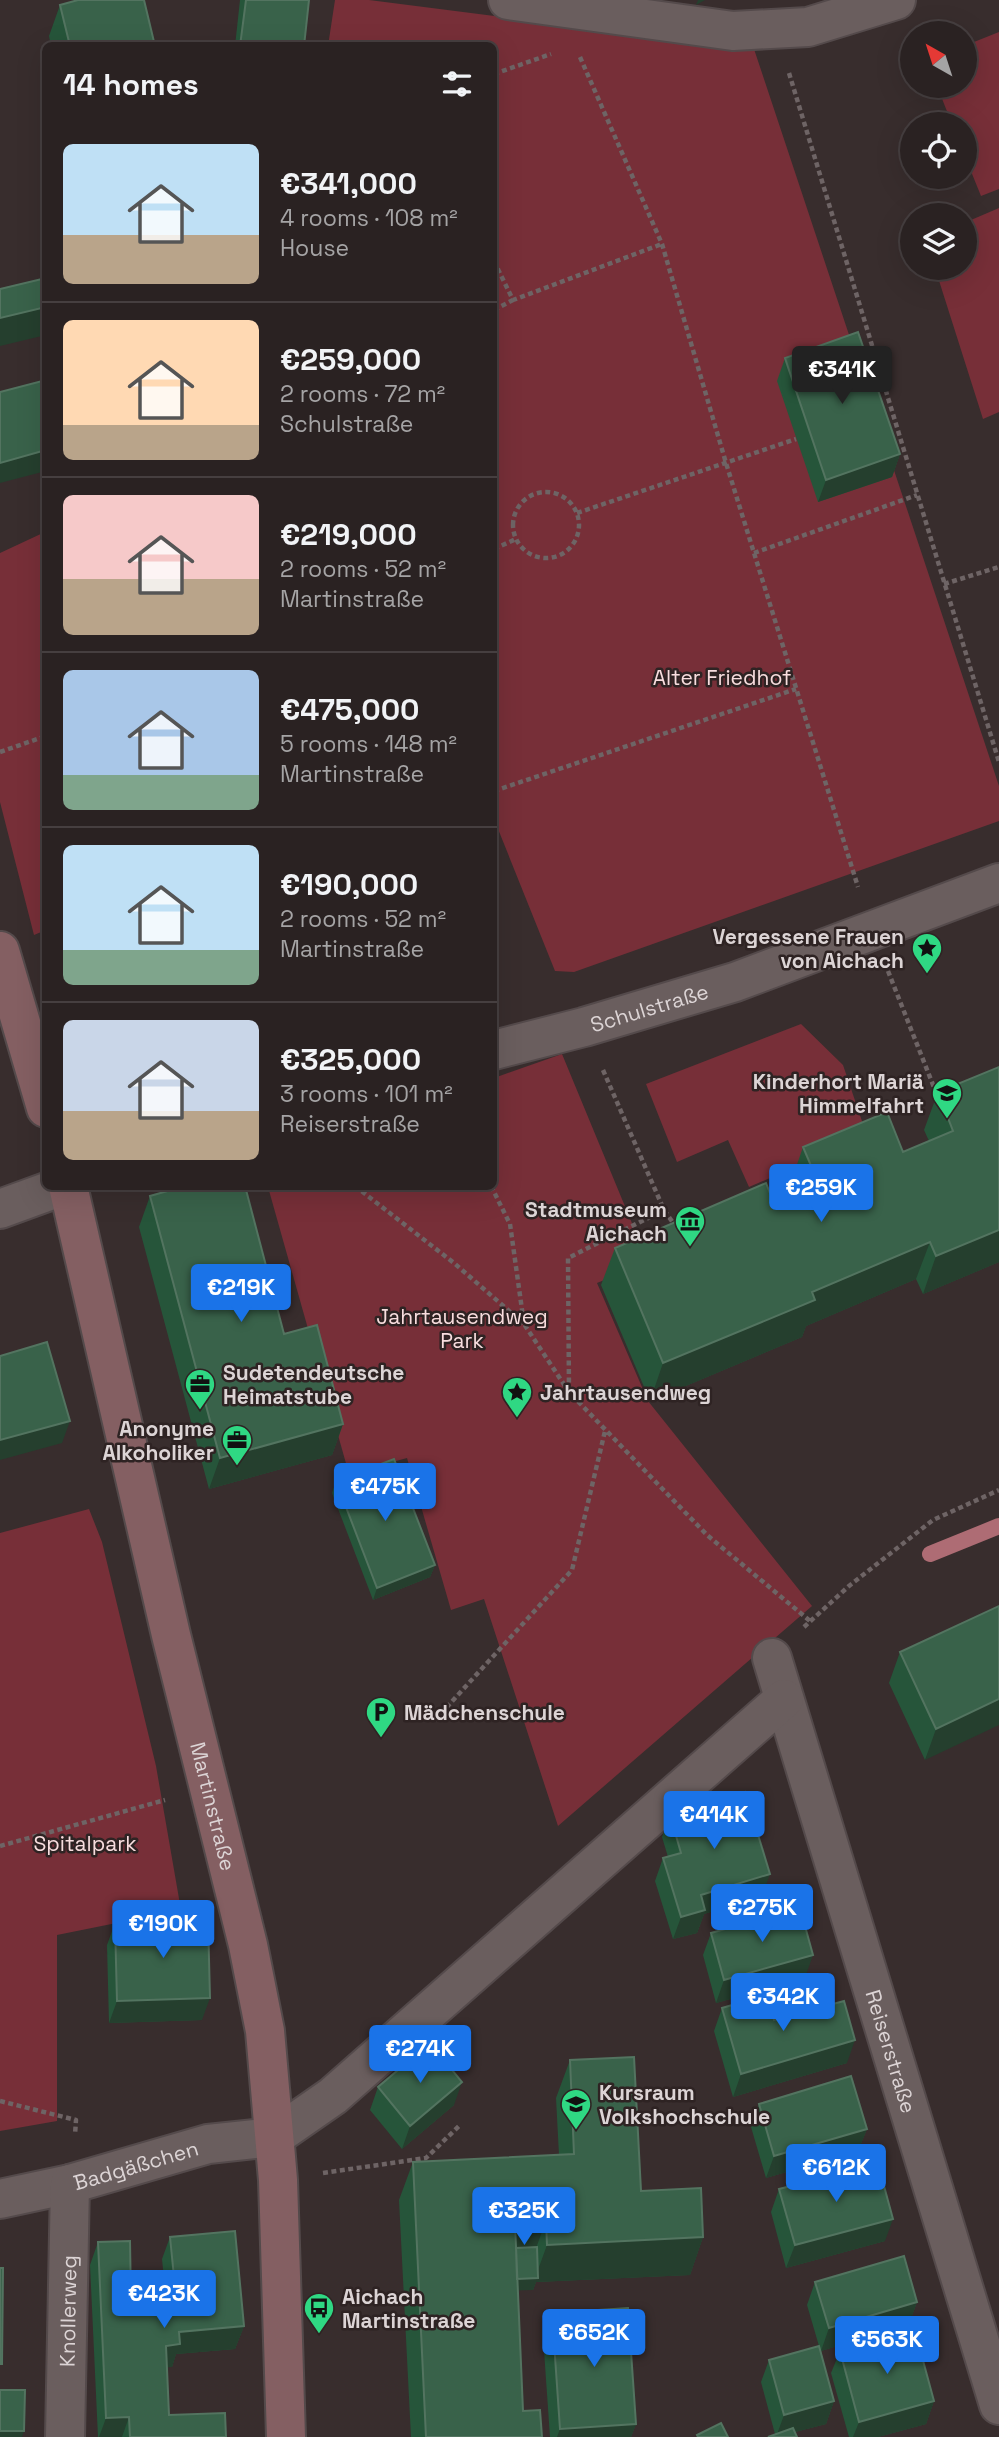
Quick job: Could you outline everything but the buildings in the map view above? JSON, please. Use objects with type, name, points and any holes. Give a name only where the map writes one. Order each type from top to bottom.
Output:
[{"type":"main road","points":[[0,951],[42,1094]]},
{"type":"main road","name":"Martinstraße","points":[[69,1190],[265,2031],[278,2180],[286,2437]]},
{"type":"street","points":[[508,0],[733,31],[896,0]]},
{"type":"street","name":"Schulstraße","points":[[497,1048],[584,1027],[735,982],[999,883]]},
{"type":"street","points":[[0,1209],[52,1190]]},
{"type":"street","name":"Reiserstraße","points":[[772,1658],[999,2405]]},
{"type":"street","points":[[274,2137],[333,2096],[784,1699]]},
{"type":"street","name":"Badgäßchen","points":[[0,2199],[70,2184],[208,2144],[274,2137]]},
{"type":"street","name":"Knollerweg","points":[[65,2437],[70,2184]]},
{"type":"path","points":[[794,18],[917,495],[999,762]]},
{"type":"path","points":[[575,46],[662,244],[726,463],[872,931],[942,1107]]},
{"type":"path","points":[[497,73],[563,50]]},
{"type":"path","points":[[497,308],[662,244]]},
{"type":"path","points":[[497,267],[513,300]]},
{"type":"path","points":[[577,513],[796,439]]},
{"type":"path","points":[[543,491],[564,496],[577,513],[578,535],[564,553],[542,558],[522,548],[516,539],[513,518],[517,508],[533,494],[543,491]]},
{"type":"path","points":[[754,553],[917,495]]},
{"type":"path","points":[[497,548],[516,539]]},
{"type":"path","points":[[944,584],[999,567]]},
{"type":"path","points":[[497,790],[796,689]]},
{"type":"path","points":[[0,752],[42,737]]},
{"type":"path","points":[[584,1027],[664,1210],[677,1229]]},
{"type":"path","points":[[360,1190],[454,1263],[524,1324],[569,1392],[707,1535],[810,1621]]},
{"type":"path","points":[[493,1190],[510,1224],[524,1324]]},
{"type":"path","points":[[569,1392],[568,1258],[664,1210]]},
{"type":"path","points":[[435,1720],[572,1570],[606,1430]]},
{"type":"path","points":[[0,1846],[210,1787]]},
{"type":"path","points":[[720,1930],[843,1889]]},
{"type":"path","points":[[0,2101],[76,2120],[70,2184]]},
{"type":"path","points":[[278,2180],[426,2158],[460,2126]]},
{"type":"green space","name":"Alter Friedhof","points":[[335,0],[369,0],[754,49],[999,786],[999,821],[574,972],[555,971],[497,826],[497,42],[329,42]]},
{"type":"green space","points":[[999,32],[999,189],[981,196],[977,186],[977,112],[947,112],[942,98],[977,98],[977,41]]},
{"type":"green space","points":[[999,208],[999,412],[983,419],[939,280],[977,280],[977,217]]},
{"type":"green space","points":[[42,533],[42,932],[34,935],[0,802],[0,553]]},
{"type":"green space","points":[[801,1024],[843,1065],[867,1136],[749,1187],[728,1140],[677,1162],[646,1084]]},
{"type":"green space","name":"Jahrtausendweg Park","points":[[562,1054],[648,1262],[597,1283],[648,1401],[812,1606],[558,1826],[484,1599],[451,1610],[407,1458],[349,1474],[269,1190],[497,1190],[497,1077]]},
{"type":"green space","name":"Spitalpark","points":[[89,1509],[102,1542],[156,1766],[181,1910],[57,1935],[57,2121],[0,2131],[0,1533]]},
{"type":"waterway","points":[[930,1554],[999,1526]]},
{"type":"place","name":"Vergessene Frauen von Aichach","points":[[927,975]]},
{"type":"place","name":"Kinderhort Mariä Himmelfahrt","points":[[947,1120]]},
{"type":"place","name":"Stadtmuseum Aichach","points":[[690,1248]]},
{"type":"place","name":"Sudetendeutsche Heimatstube","points":[[200,1411]]},
{"type":"place","name":"Jahrtausendweg","points":[[517,1419]]},
{"type":"place","name":"Anonyme Alkoholiker","points":[[237,1467]]},
{"type":"place","name":"Mädchenschule","points":[[381,1739]]},
{"type":"place","name":"Kursraum Volkshochschule","points":[[576,2131]]},
{"type":"place","name":"Aichach Martinstraße","points":[[319,2335]]}]
